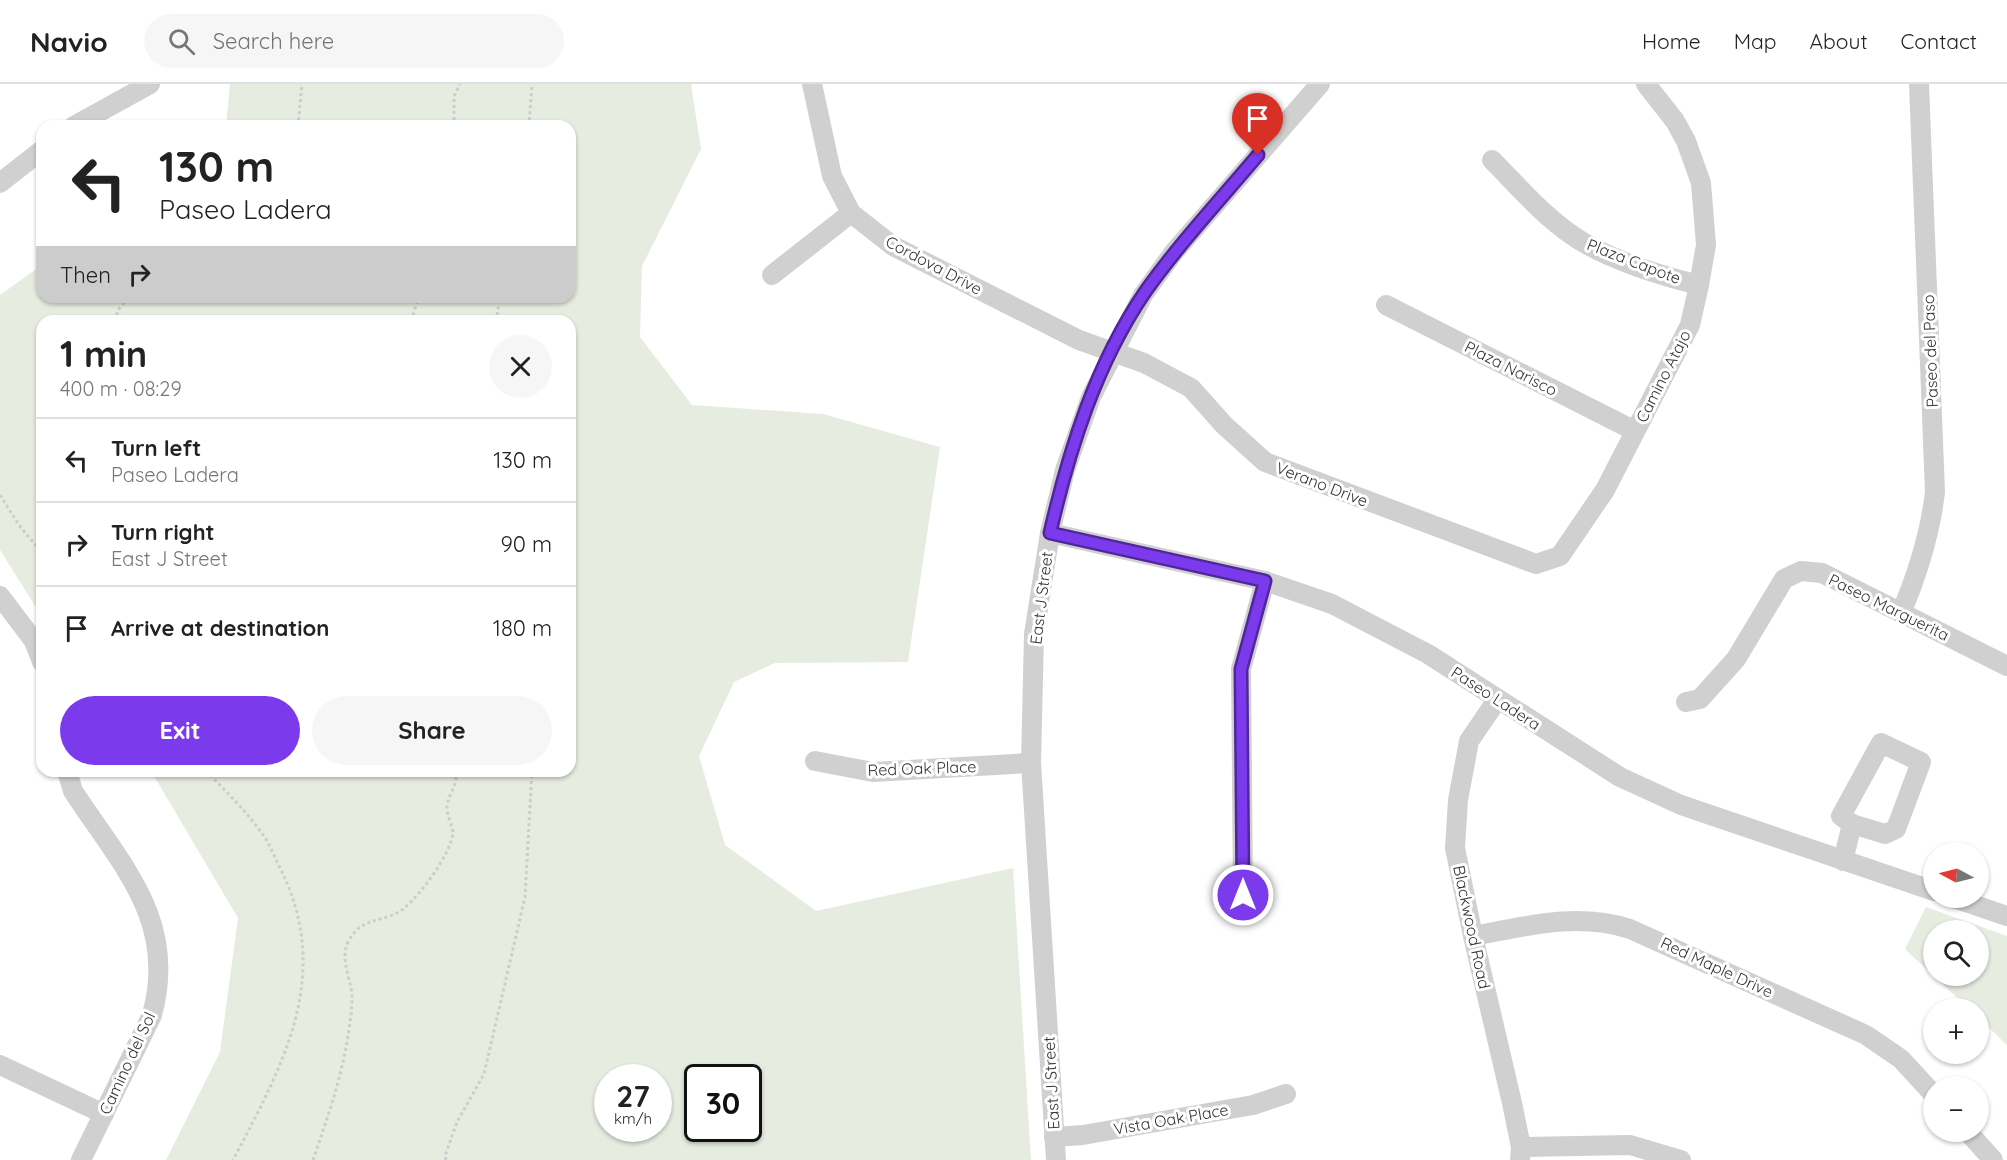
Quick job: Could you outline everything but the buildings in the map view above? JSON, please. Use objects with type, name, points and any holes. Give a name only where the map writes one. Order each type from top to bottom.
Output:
[{"type":"street","points":[[85,120],[150,84]]},
{"type":"street","name":"Cordova Drive","points":[[812,84],[832,176],[851,213],[893,246],[1079,340],[1112,353]]},
{"type":"street","name":"East J Street","points":[[1056,1160],[1031,763],[1034,634],[1050,533],[1077,430],[1112,353],[1143,295],[1174,252],[1320,84]]},
{"type":"street","name":"Camino Atajo","points":[[1560,556],[1605,490],[1690,325],[1699,285],[1706,245],[1701,183],[1682,134],[1662,102],[1646,84]]},
{"type":"street","name":"Paseo del Paso","points":[[1901,613],[1922,560],[1931,527],[1935,492],[1919,84]]},
{"type":"street","points":[[0,183],[36,155]]},
{"type":"street","name":"Plaza Capote","points":[[1492,160],[1547,215],[1586,244],[1664,276],[1699,285]]},
{"type":"street","points":[[772,275],[851,213]]},
{"type":"street","name":"Plaza Narisco","points":[[1386,304],[1635,431]]},
{"type":"street","name":"Verano Drive","points":[[1112,353],[1144,363],[1191,388],[1224,425],[1265,462],[1536,564],[1560,556]]},
{"type":"street","name":"Paseo Ladera","points":[[1050,533],[1265,581],[1332,604],[1428,654],[1620,777],[1681,805],[1923,887]]},
{"type":"street","name":"Paseo Marguerita","points":[[1686,702],[1700,699],[1736,659],[1784,579],[1801,571],[1822,573],[2007,666]]},
{"type":"street","points":[[1243,895],[1241,669],[1265,581]]},
{"type":"street","points":[[0,596],[36,646]]},
{"type":"street","name":"Blackwood Road","points":[[1497,700],[1469,741],[1458,800],[1455,848],[1521,1153]]},
{"type":"street","points":[[1881,743],[1921,762],[1896,829],[1886,834],[1852,824],[1841,816],[1881,743]]},
{"type":"street","name":"Red Oak Place","points":[[815,761],[873,772],[1031,763]]},
{"type":"street","name":"Camino del Sol","points":[[69,777],[73,791],[144,899],[158,945],[159,980],[152,1015],[81,1160]]},
{"type":"street","points":[[1843,861],[1852,824]]},
{"type":"street","points":[[1983,908],[2007,916]]},
{"type":"street","name":"Red Maple Drive","points":[[1473,936],[1561,920],[1595,921],[1630,929],[1866,1035],[1901,1059],[1923,1083]]},
{"type":"street","points":[[0,1065],[104,1114]]},
{"type":"street","name":"Vista Oak Place","points":[[1054,1137],[1083,1135],[1253,1105],[1286,1094]]},
{"type":"street","points":[[1977,1142],[1993,1160]]},
{"type":"street","points":[[1521,1153],[1630,1145],[1681,1160]]},
{"type":"path","points":[[299,120],[302,84]]},
{"type":"path","points":[[454,120],[454,96],[460,84]]},
{"type":"path","points":[[529,120],[532,84]]},
{"type":"path","points":[[0,495],[19,525],[36,546]]},
{"type":"path","points":[[211,777],[262,833],[294,901],[302,938],[299,1010],[287,1051],[233,1160]]},
{"type":"path","points":[[313,1160],[336,1095],[346,1042],[352,999],[345,963],[346,945],[355,931],[370,920],[398,913],[438,872],[453,834],[447,806],[456,786],[456,777]]},
{"type":"path","points":[[446,1160],[445,1156],[457,1122],[484,1074],[525,897],[532,777]]},
{"type":"shaded area","points":[[230,84],[691,84],[701,149],[642,266],[640,337],[692,405],[823,414],[940,447],[908,662],[775,663],[734,682],[699,756],[725,845],[816,911],[1013,868],[1031,1160],[166,1160],[220,1052],[238,918],[155,777],[576,777],[576,315],[36,315],[36,607],[0,550],[0,295],[36,269],[36,303],[576,303],[576,120],[227,120]]},
{"type":"shaded area","points":[[1926,908],[1962,920],[1923,920],[1923,966],[1905,949]]},
{"type":"shaded area","points":[[1989,930],[2007,936],[2007,1045],[1989,1028],[1989,998],[1957,998],[1945,986],[1989,986]]},
{"type":"route","points":[[1243,895],[1241,669],[1265,581],[1050,533],[1077,430],[1112,353],[1143,295],[1174,252],[1258,155]]}]
